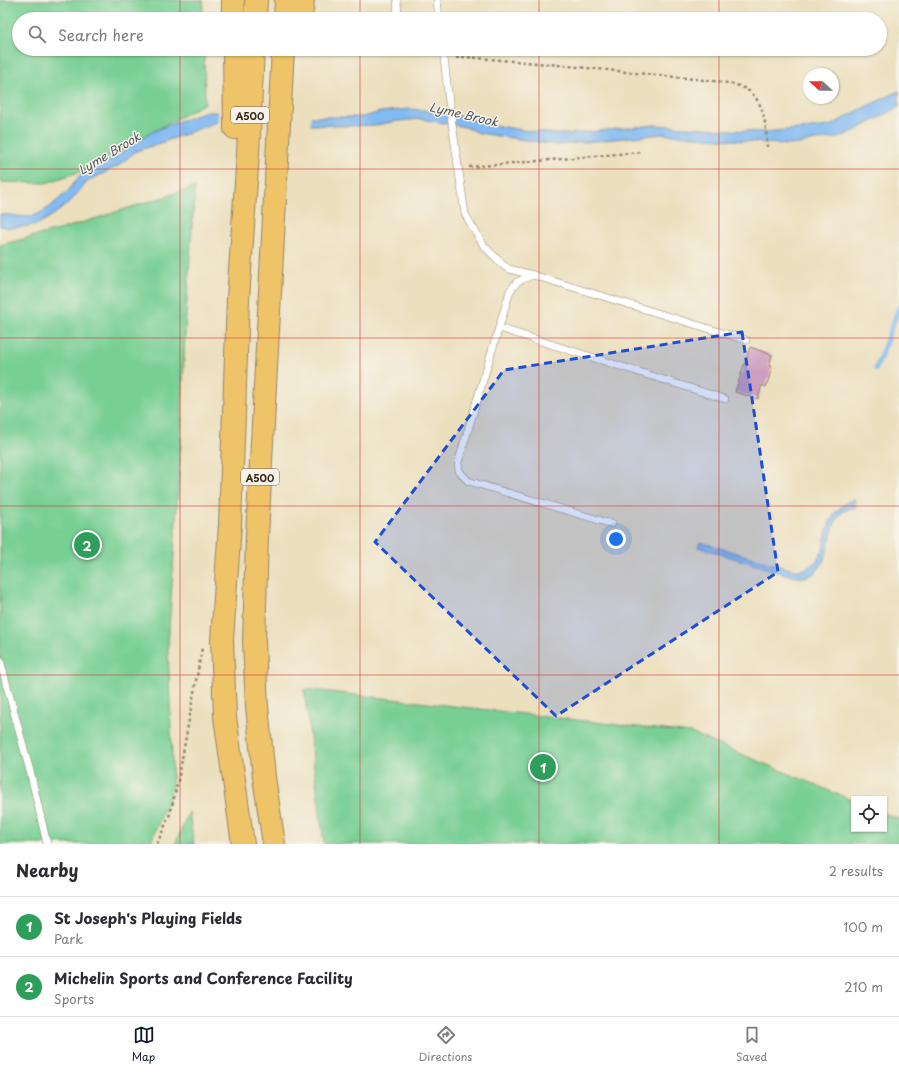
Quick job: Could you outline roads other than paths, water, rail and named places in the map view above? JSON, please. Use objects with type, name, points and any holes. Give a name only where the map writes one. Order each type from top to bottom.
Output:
[{"type":"highway","points":[[232,0],[233,12]]},
{"type":"highway","points":[[255,12],[256,0]]},
{"type":"highway","points":[[285,12],[286,0]]},
{"type":"highway","points":[[302,12],[303,0]]},
{"type":"highway","points":[[236,56],[243,77]]},
{"type":"highway","points":[[243,77],[250,56]]},
{"type":"highway","points":[[284,56],[288,80]]},
{"type":"highway","points":[[288,80],[296,56]]},
{"type":"highway","name":"A500","points":[[243,77],[241,267],[238,306],[230,524],[222,640],[225,717],[243,844]]},
{"type":"highway","name":"A500","points":[[274,844],[264,777],[257,706],[254,642],[257,536],[271,269],[288,80]]},
{"type":"lane","points":[[397,0],[398,12]]},
{"type":"lane","points":[[437,0],[438,12]]},
{"type":"lane","points":[[444,56],[453,136],[465,214],[484,246],[503,265],[509,269],[746,340]]},
{"type":"lane","points":[[533,275],[517,282],[510,291],[458,463],[459,471],[468,481],[612,524]]},
{"type":"lane","points":[[499,328],[725,399]]},
{"type":"lane","points":[[0,660],[31,775],[46,844]]},
{"type":"water","points":[[899,91],[899,107],[856,130],[838,138],[789,145],[663,134],[557,145],[479,133],[465,127],[421,119],[376,125],[349,126],[217,122],[136,151],[118,166],[88,181],[69,203],[38,224],[9,228],[0,226],[0,214],[27,217],[38,214],[50,207],[68,191],[85,170],[115,158],[135,141],[161,128],[207,112],[311,117],[363,117],[380,112],[409,109],[465,117],[488,124],[522,130],[557,134],[655,125],[762,132],[830,126]]},
{"type":"water","points":[[854,499],[856,507],[844,511],[837,519],[823,562],[817,571],[808,576],[795,577],[698,547],[700,542],[793,570],[803,569],[813,564],[820,556],[827,530],[836,512],[846,503]]},
{"type":"waterway","points":[[876,369],[899,307]]},
{"type":"place","name":"Michelin Sports and Conference Facility","points":[[87,545]]},
{"type":"place","name":"St Joseph's Playing Fields","points":[[543,767]]},
{"type":"water label","name":"Lyme Brook","points":[[464,114]]},
{"type":"water label","name":"Lyme Brook","points":[[109,153]]}]
